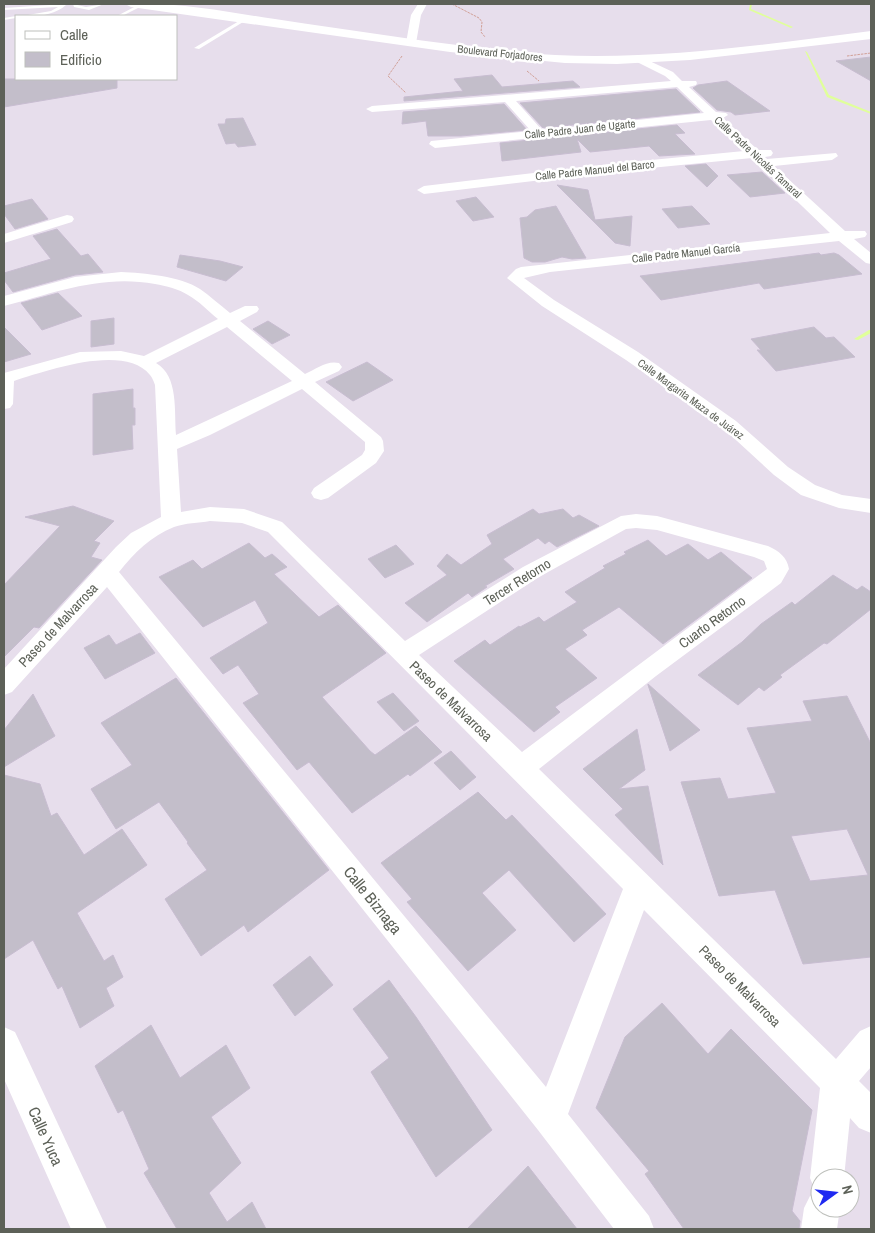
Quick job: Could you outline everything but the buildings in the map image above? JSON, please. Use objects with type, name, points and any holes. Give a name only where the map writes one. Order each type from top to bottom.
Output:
[{"type":"main road","name":"Boulevard Forjadores","points":[[137,4],[411,38],[560,51],[648,51],[871,26]]},
{"type":"main road","name":"Boulevard Forjadores","points":[[196,4],[509,55],[582,60],[641,60],[683,57],[871,35]]},
{"type":"street","points":[[411,38],[422,4]]},
{"type":"street","name":"Calle Padre Nicolás Tamaral","points":[[683,57],[679,62],[681,70],[720,115],[766,158],[843,237],[871,260]]},
{"type":"street","name":"Calle Padre Nicolás Tamaral","points":[[641,60],[661,69],[720,115]]},
{"type":"street","points":[[372,109],[692,83]]},
{"type":"street","points":[[507,97],[539,133]]},
{"type":"street","name":"Calle Padre Juan de Ugarte","points":[[435,144],[720,115]]},
{"type":"street","name":"Calle Padre Manuel del Barco","points":[[424,190],[610,168],[766,158],[832,156]]},
{"type":"street","name":"Calle Padre Nicolás Tamaral","points":[[766,158],[866,239]]},
{"type":"street","points":[[4,239],[67,218]]},
{"type":"street","name":"Calle Padre Manuel García","points":[[515,278],[521,272],[550,268],[843,237],[866,239]]},
{"type":"street","points":[[4,302],[82,279],[137,275],[159,278],[193,291],[214,306],[370,436],[375,446],[375,451],[369,459],[321,493]]},
{"type":"street","name":"Calle Margarita Maza de Juárez","points":[[515,278],[548,304],[632,356],[730,425],[781,470],[808,490],[839,501],[871,506]]},
{"type":"street","points":[[145,362],[251,309]]},
{"type":"street","points":[[4,404],[5,379],[53,363],[100,355],[121,356],[145,362],[156,370],[164,385],[169,445],[171,520]]},
{"type":"street","points":[[169,445],[203,431],[333,368]]},
{"type":"street","name":"Paseo de Malvarrosa","points":[[4,685],[123,552],[138,538],[171,520],[210,514],[244,516],[275,527],[521,768],[871,1116]]},
{"type":"street","name":"Tercer Retorno","points":[[403,654],[531,572],[611,527],[621,523],[636,521]]},
{"type":"street","name":"Cuarto Retorno","points":[[521,768],[648,669],[773,577],[778,569],[777,563],[771,556],[761,551],[657,523],[636,521]]},
{"type":"street","name":"Calle Biznaga","points":[[107,572],[550,1118],[636,1229]]},
{"type":"street","points":[[550,1118],[639,885]]},
{"type":"street","points":[[827,1168],[837,1083],[871,1042]]},
{"type":"street","name":"Calle Yuca","points":[[4,1043],[89,1229]]},
{"type":"lane","points":[[4,9],[65,4]]},
{"type":"lane","points":[[31,15],[52,12],[65,4]]},
{"type":"lane","points":[[75,4],[83,9],[102,4]]},
{"type":"lane","points":[[120,15],[137,4]]},
{"type":"lane","points":[[197,48],[246,19]]},
{"type":"path","points":[[452,4],[479,18],[482,22],[481,32],[493,44]]},
{"type":"path","points":[[405,93],[388,76],[411,38]]},
{"type":"path","points":[[847,56],[871,53]]},
{"type":"path","points":[[509,55],[553,93]]},
{"type":"waterway","points":[[751,4],[750,9],[792,27]]},
{"type":"waterway","points":[[806,52],[828,96],[871,113]]},
{"type":"waterway","points":[[856,339],[871,331]]}]
